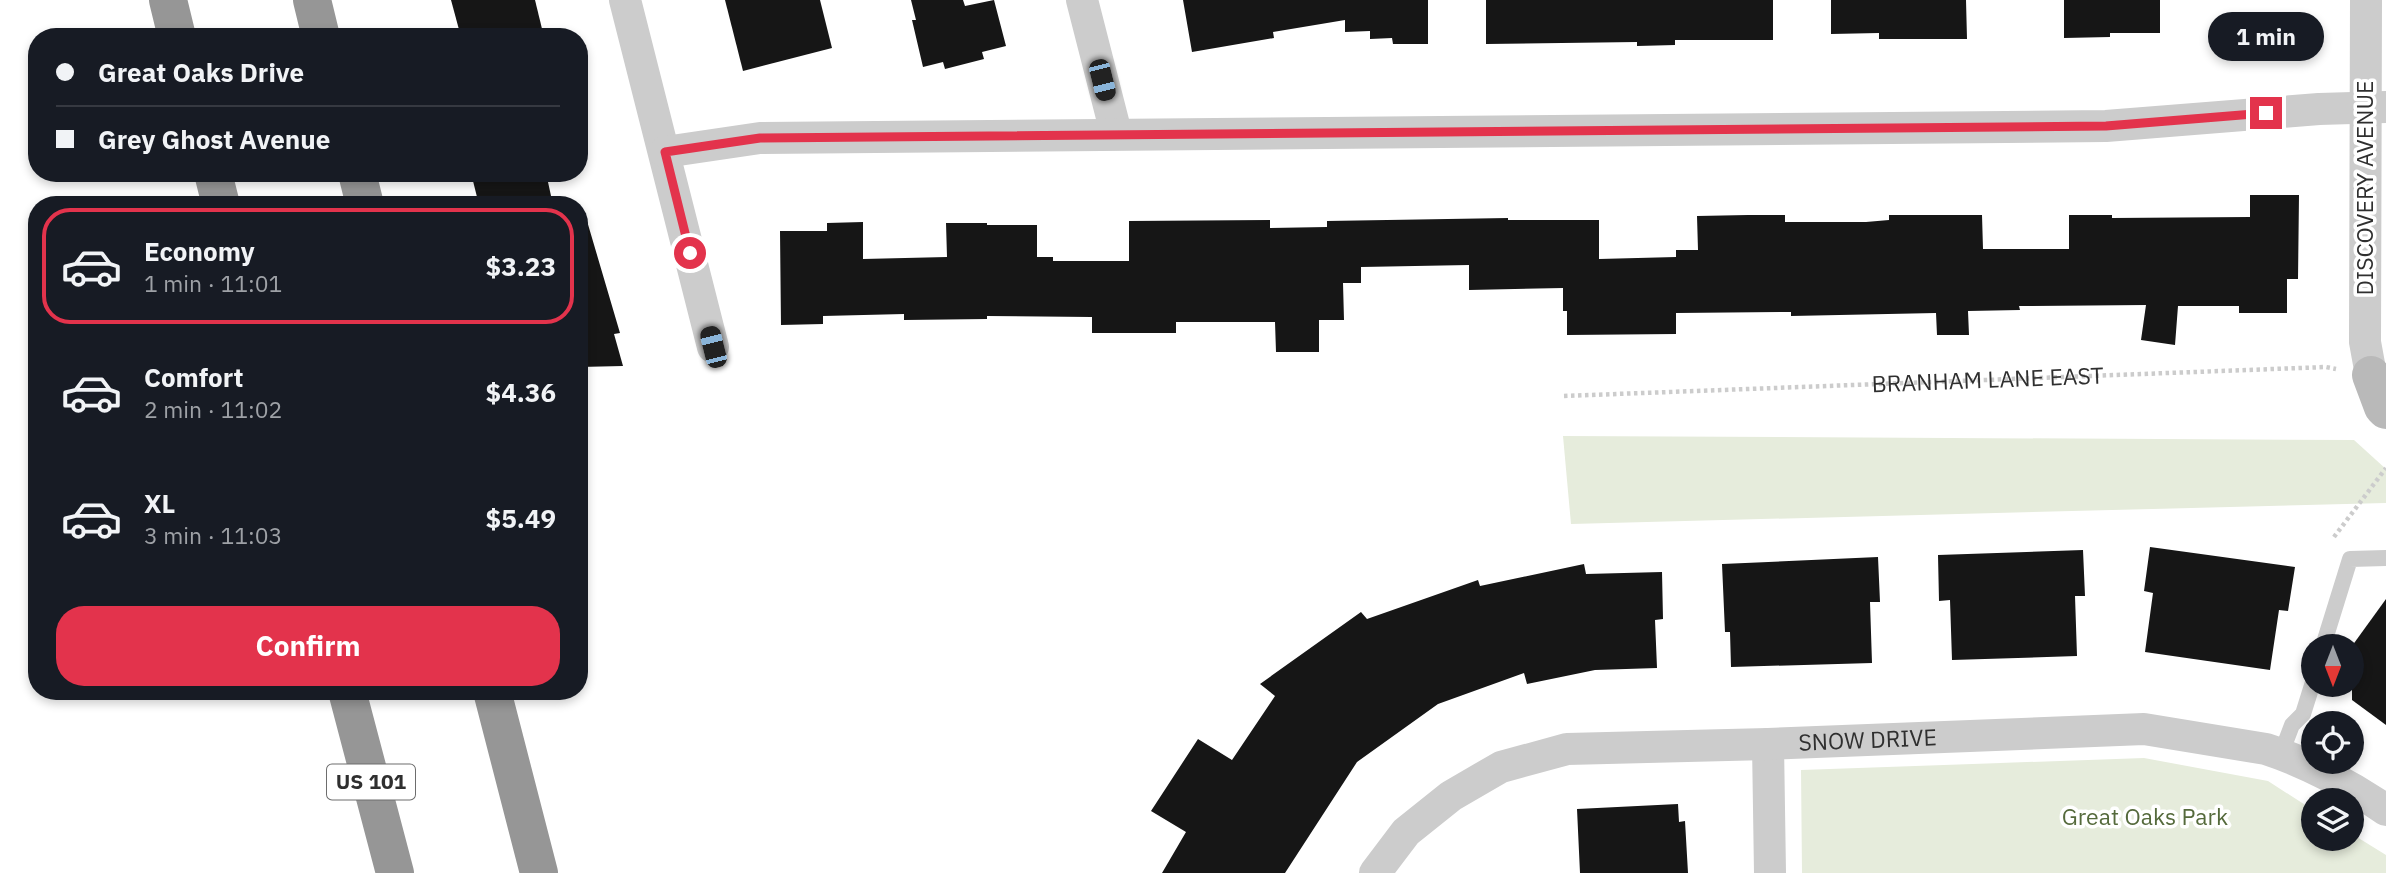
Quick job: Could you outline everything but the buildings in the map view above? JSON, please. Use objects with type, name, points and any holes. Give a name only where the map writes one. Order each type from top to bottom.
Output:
[{"type":"highway","points":[[168,0],[175,28]]},
{"type":"highway","points":[[312,0],[319,28]]},
{"type":"highway","name":"US 101","points":[[349,700],[394,873]]},
{"type":"highway","points":[[494,700],[539,873]]},
{"type":"street","points":[[625,0],[713,347]]},
{"type":"street","points":[[1082,0],[1116,133]]},
{"type":"street","name":"DISCOVERY AVENUE","points":[[2365,0],[2376,108],[2365,342],[2371,375]]},
{"type":"street","points":[[665,152],[760,138],[2106,126],[2319,109],[2376,108]]},
{"type":"street","points":[[2371,375],[2386,410]]},
{"type":"street","name":"SNOW DRIVE","points":[[1375,873],[1406,832],[1451,796],[1501,766],[1567,748],[1768,744],[2144,729],[2266,749],[2281,754],[2364,794],[2386,810]]},
{"type":"street","points":[[1768,744],[1770,873]]},
{"type":"lane","points":[[2327,634],[2350,559],[2386,558]]},
{"type":"lane","points":[[2281,754],[2292,725],[2303,714],[2308,697]]},
{"type":"path","name":"BRANHAM LANE EAST","points":[[1564,397],[2326,367],[2371,375]]},
{"type":"path","points":[[2328,543],[2386,468]]},
{"type":"green space","points":[[1563,436],[2354,440],[2386,469],[2386,503],[1571,524]]},
{"type":"green space","name":"Great Oaks Park","points":[[2144,758],[2268,781],[2301,802],[2301,851],[2364,851],[2364,841],[2386,855],[2386,873],[1802,873],[1801,770]]},
{"type":"route","points":[[690,253],[665,152],[760,138],[2106,126],[2266,113]]}]
